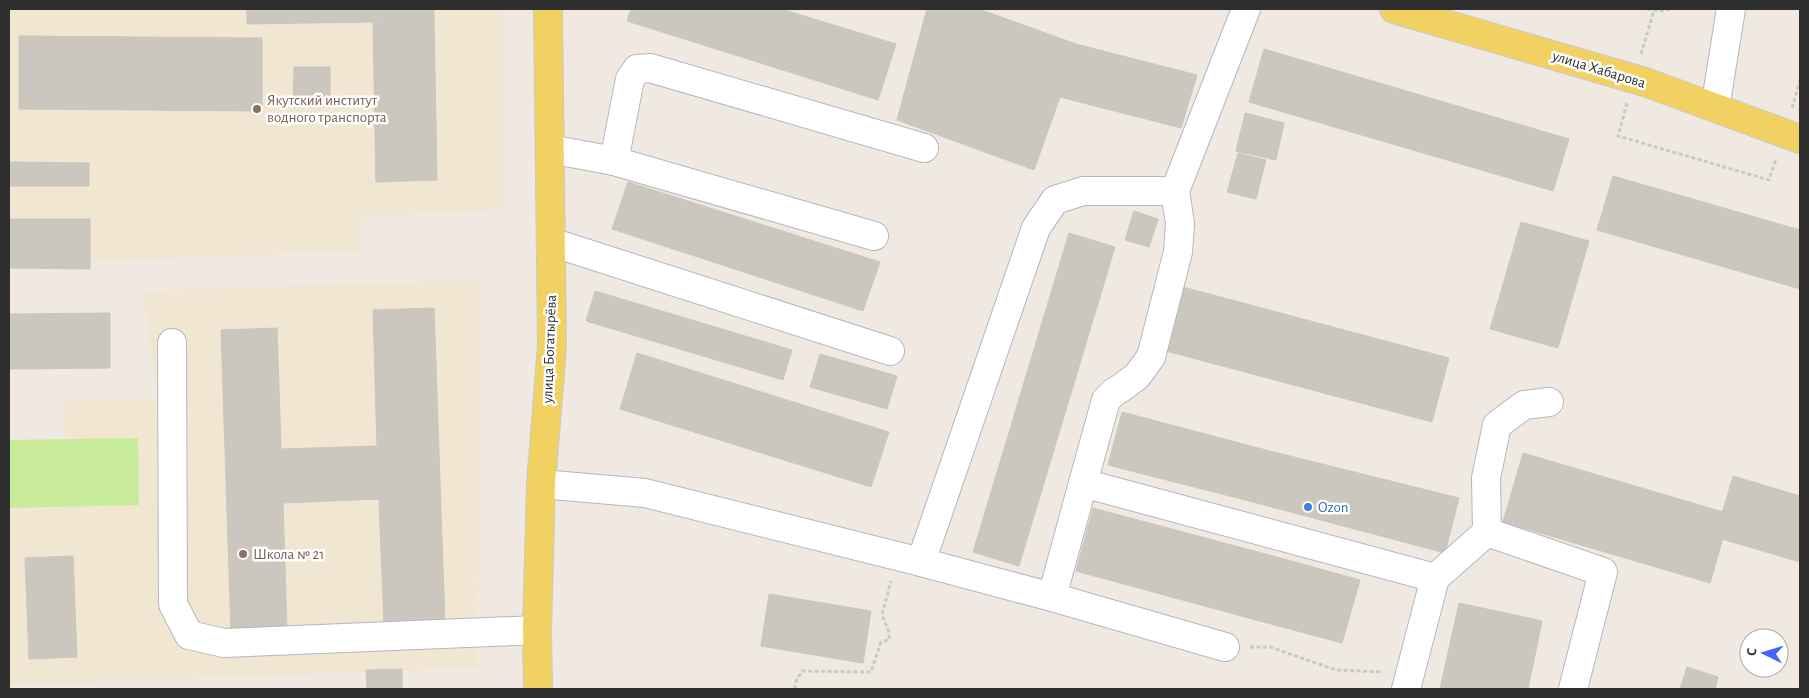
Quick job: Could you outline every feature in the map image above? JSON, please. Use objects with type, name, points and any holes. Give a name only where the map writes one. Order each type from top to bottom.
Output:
[{"type":"main road","name":"улица Богатырёва","points":[[538,689],[537,630],[541,484],[552,346],[548,9]]},
{"type":"main road","name":"улица Хабарова","points":[[1394,9],[1645,82],[1800,139]]},
{"type":"street","points":[[1052,597],[1106,400],[1137,376],[1151,357],[1178,252],[1180,228],[1175,190],[1246,9]]},
{"type":"street","points":[[1715,108],[1731,9]]},
{"type":"street","points":[[614,161],[630,79],[637,69],[650,68],[924,148]]},
{"type":"street","points":[[550,149],[614,161],[874,236]]},
{"type":"street","points":[[909,559],[1036,228],[1056,200],[1083,190],[1175,190]]},
{"type":"street","points":[[551,242],[890,351]]},
{"type":"street","points":[[172,343],[173,604],[189,635],[224,643],[537,630]]},
{"type":"street","points":[[1487,532],[1486,478],[1497,425],[1524,405],[1549,402]]},
{"type":"street","points":[[1083,483],[1434,578]]},
{"type":"street","points":[[541,484],[645,493],[909,559],[1225,646]]},
{"type":"street","points":[[1408,682],[1434,578],[1487,532]]},
{"type":"street","points":[[1487,532],[1603,572],[1573,689]]},
{"type":"path","points":[[1647,9],[1658,11],[1673,9]]},
{"type":"path","points":[[795,689],[795,683],[802,671],[871,672],[881,642],[888,640],[889,632],[882,615],[909,559]]},
{"type":"path","points":[[1225,646],[1270,647],[1336,670],[1408,682]]},
{"type":"shaded area","name":"Якутский институт водного транспорта","points":[[9,9],[505,9],[505,209],[361,217],[360,251],[9,264]]},
{"type":"shaded area","name":"Школа № 21","points":[[479,280],[478,668],[9,685],[9,440],[64,439],[65,399],[158,399],[143,291]]},
{"type":"green space","points":[[138,438],[139,505],[9,508],[9,440]]},
{"type":"building","points":[[247,9],[434,9],[434,21],[247,24]]},
{"type":"building","points":[[631,9],[781,9],[896,44],[878,100],[627,21]]},
{"type":"building","points":[[927,9],[979,9],[1076,44],[1060,97],[1034,170],[897,120]]},
{"type":"building","points":[[434,21],[437,180],[376,182],[373,23]]},
{"type":"building","points":[[19,36],[262,38],[262,111],[19,109]]},
{"type":"building","points":[[1076,44],[1197,75],[1181,128],[1060,97]]},
{"type":"building","points":[[1264,49],[1569,139],[1553,191],[1249,102]]},
{"type":"building","points":[[294,67],[330,67],[330,107],[293,107]]},
{"type":"building","points":[[1245,113],[1284,123],[1276,160],[1236,151]]},
{"type":"building","points":[[1238,153],[1266,160],[1256,199],[1227,192]]},
{"type":"building","points":[[9,162],[89,163],[89,186],[9,186]]},
{"type":"building","points":[[1613,176],[1800,230],[1800,289],[1597,230]]},
{"type":"building","points":[[628,182],[880,262],[863,311],[612,229]]},
{"type":"building","points":[[1134,211],[1158,219],[1149,247],[1125,240]]},
{"type":"building","points":[[9,219],[90,219],[90,269],[9,268]]},
{"type":"building","points":[[1521,222],[1589,241],[1558,348],[1490,329]]},
{"type":"building","points":[[1069,233],[1115,247],[1019,566],[973,552]]},
{"type":"building","points":[[1183,287],[1449,358],[1432,422],[1166,351]]},
{"type":"building","points":[[595,291],[792,350],[783,380],[586,321]]},
{"type":"building","points":[[434,308],[445,625],[384,627],[379,499],[283,503],[287,630],[231,632],[221,330],[277,328],[281,449],[377,446],[373,310]]},
{"type":"building","points":[[110,313],[110,368],[9,369],[9,314]]},
{"type":"building","points":[[637,353],[889,432],[871,487],[620,409]]},
{"type":"building","points":[[820,354],[897,376],[887,409],[810,387]]},
{"type":"building","points":[[1122,412],[1266,450],[1253,502],[1108,465]]},
{"type":"building","points":[[1266,450],[1459,498],[1445,553],[1253,502]]},
{"type":"building","points":[[1523,453],[1730,514],[1710,583],[1503,522]]},
{"type":"building","points":[[1733,476],[1800,496],[1800,562],[1715,537]]},
{"type":"building","points":[[1093,508],[1273,556],[1256,620],[1076,571]]},
{"type":"building","points":[[73,556],[77,657],[29,659],[25,558]]},
{"type":"building","points":[[1273,556],[1360,580],[1342,643],[1256,620]]},
{"type":"building","points":[[769,594],[871,611],[863,663],[761,646]]},
{"type":"building","points":[[1459,603],[1542,621],[1528,689],[1440,689]]},
{"type":"building","points":[[1687,667],[1718,677],[1715,689],[1680,689]]},
{"type":"building","points":[[402,669],[402,689],[367,689],[366,670]]},
{"type":"place","name":"Якутский институт водного транспорта","points":[[257,109]]},
{"type":"place","name":"Ozon","points":[[1308,507]]},
{"type":"place","name":"Школа № 21","points":[[243,554]]}]
